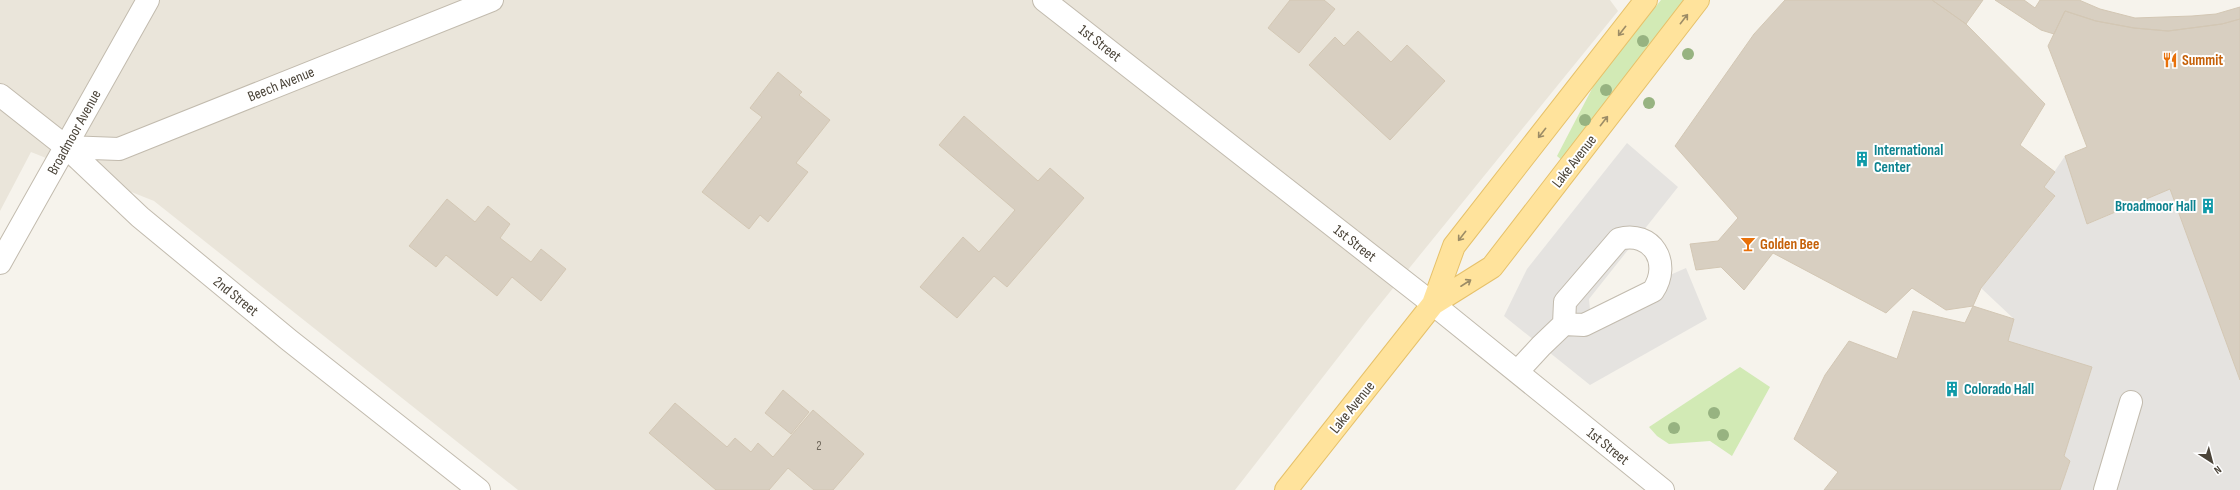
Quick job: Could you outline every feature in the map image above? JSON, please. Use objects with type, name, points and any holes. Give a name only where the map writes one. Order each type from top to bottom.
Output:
[{"type":"main road","name":"Lake Avenue","points":[[1434,304],[1454,246],[1646,0]]},
{"type":"main road","name":"Lake Avenue","points":[[1286,490],[1434,304],[1492,267],[1698,0]]},
{"type":"street","name":"Broadmoor Avenue","points":[[0,263],[148,0]]},
{"type":"street","name":"Beech Avenue","points":[[66,147],[119,149],[492,0]]},
{"type":"street","name":"1st Street","points":[[1044,0],[1434,304],[1663,490]]},
{"type":"street","name":"2nd Street","points":[[0,95],[66,147],[140,217],[289,340],[479,490]]},
{"type":"street","points":[[1517,372],[1564,324],[1565,302],[1619,239],[1636,237],[1648,243],[1656,251],[1661,270],[1659,282],[1653,291],[1584,325],[1564,324]]},
{"type":"street","points":[[2105,490],[2131,402]]},
{"type":"shaded area","points":[[0,0],[1610,0],[1618,11],[1368,319],[1235,490],[518,490],[154,201],[31,152],[0,211]]},
{"type":"shaded area","points":[[1627,143],[1678,187],[1589,299],[1590,310],[1686,268],[1707,319],[1590,385],[1504,316],[1527,269]]},
{"type":"shaded area","points":[[2065,156],[2088,224],[2170,189],[2240,380],[2240,490],[2060,490],[2070,461],[2064,456],[2092,368],[2008,341],[2014,319],[1981,288],[2055,197],[2044,187]]},
{"type":"green space","points":[[1661,0],[1692,0],[1564,162],[1557,156],[1595,83]]},
{"type":"green space","points":[[1740,367],[1770,387],[1732,456],[1710,441],[1669,444],[1657,436],[1649,427]]},
{"type":"building","points":[[1290,0],[1324,0],[1335,9],[1299,53],[1268,28]]},
{"type":"building","name":"International Center","points":[[1785,0],[1932,0],[1966,24],[2045,104],[2020,145],[2055,172],[2044,187],[2055,196],[1981,288],[1973,306],[1946,310],[1912,288],[1886,313],[1773,253],[1744,290],[1721,267],[1696,270],[1690,244],[1718,241],[1738,218],[1675,146],[1754,34]]},
{"type":"building","points":[[1932,0],[1983,0],[1966,24]]},
{"type":"building","points":[[1995,0],[2024,0],[2035,8],[2040,0],[2079,0],[2100,9],[2135,18],[2216,14],[2240,7],[2240,19],[2222,24],[2168,31],[2134,28],[2096,21],[2065,11],[2054,34],[2041,30]]},
{"type":"building","name":"Broadmoor Hall","points":[[2065,11],[2096,21],[2134,28],[2168,31],[2222,24],[2240,19],[2240,380],[2170,189],[2087,224],[2065,156],[2087,147],[2048,46]]},
{"type":"building","points":[[1358,31],[1391,62],[1407,45],[1445,81],[1390,140],[1309,65],[1335,37],[1344,46]]},
{"type":"building","points":[[778,72],[802,92],[799,95],[830,120],[796,163],[808,172],[768,222],[760,215],[749,229],[702,192],[762,117],[750,108]]},
{"type":"building","points":[[964,116],[1038,181],[1050,168],[1084,198],[1007,287],[994,276],[957,318],[920,287],[963,237],[979,252],[1015,210],[939,145]]},
{"type":"building","points":[[447,199],[475,222],[488,206],[510,224],[500,238],[531,262],[541,249],[566,269],[541,301],[512,277],[497,296],[446,255],[436,267],[409,246]]},
{"type":"building","name":"Colorado Hall","points":[[1973,306],[2014,319],[2008,341],[2092,367],[2064,456],[2070,461],[2060,490],[1824,490],[1838,472],[1794,439],[1825,375],[1849,341],[1897,359],[1913,311],[1965,323]]},
{"type":"building","points":[[783,390],[809,412],[791,434],[765,413]]},
{"type":"building","points":[[675,403],[727,447],[735,438],[751,452],[758,443],[773,457],[813,410],[864,454],[833,490],[814,490],[788,468],[769,490],[716,490],[649,433]]},
{"type":"place","name":"Summit","points":[[2170,60]]},
{"type":"place","name":"International Center","points":[[1862,159]]},
{"type":"place","name":"Broadmoor Hall","points":[[2208,206]]},
{"type":"place","name":"Golden Bee","points":[[1748,244]]},
{"type":"place","name":"Colorado Hall","points":[[1952,389]]}]
